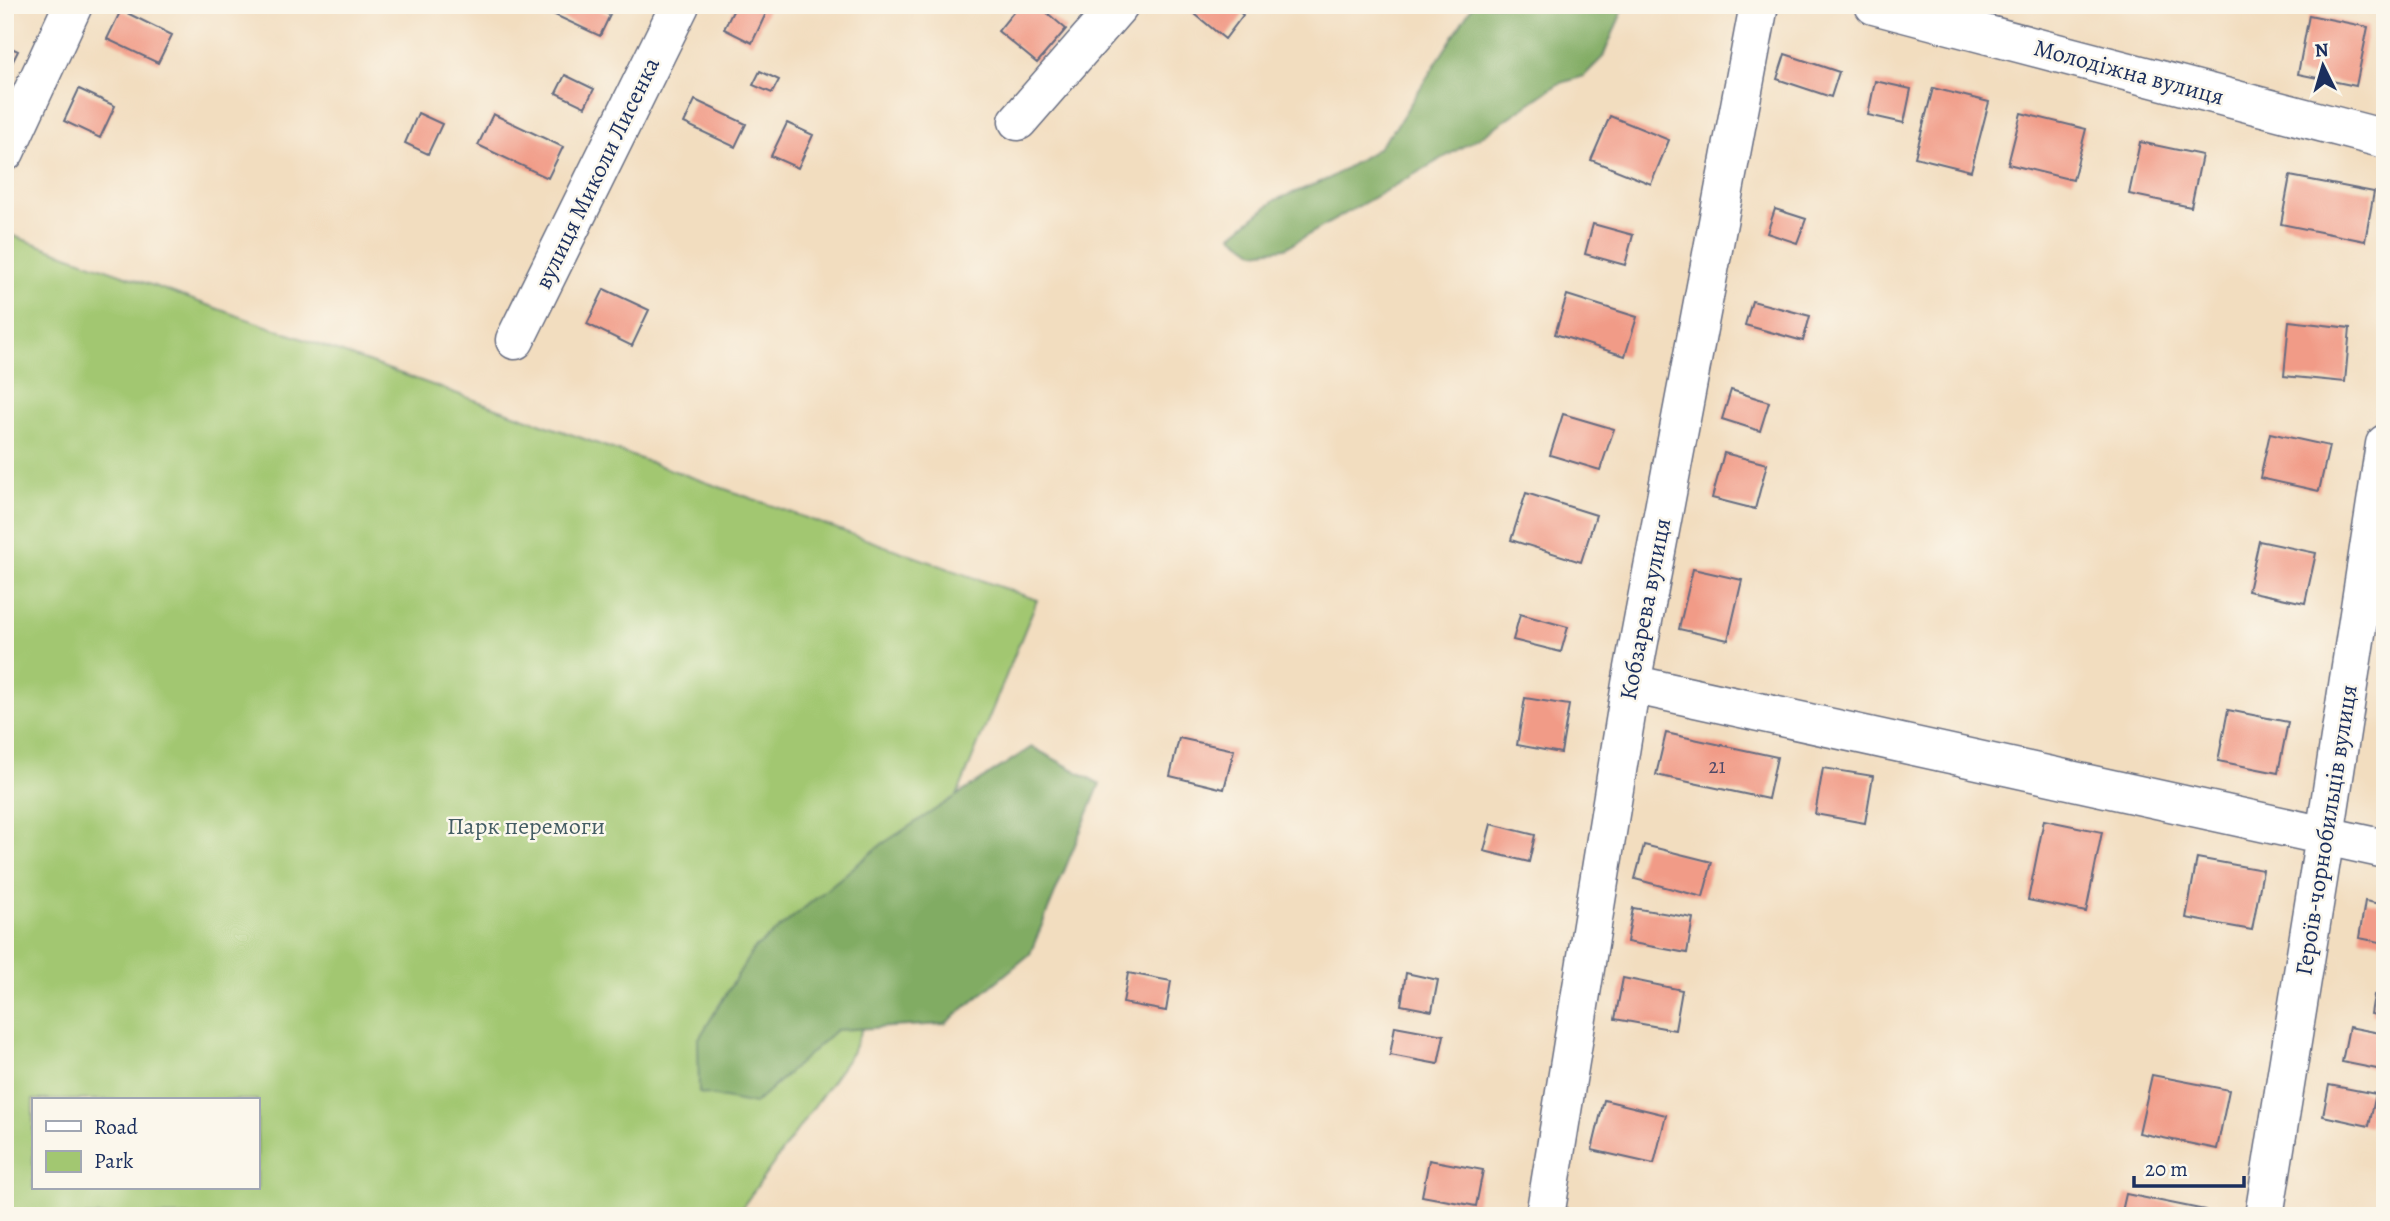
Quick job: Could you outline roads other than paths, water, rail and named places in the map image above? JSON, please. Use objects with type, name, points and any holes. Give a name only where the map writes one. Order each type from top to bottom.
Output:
[{"type":"street","points":[[5,152],[73,5]]},
{"type":"street","name":"вулиця Миколи Лисенка","points":[[515,340],[680,5]]},
{"type":"street","points":[[1018,121],[1119,5]]},
{"type":"street","name":"Кобзарева вулиця","points":[[1545,1216],[1631,684],[1759,5]]},
{"type":"street","name":"Молодіжна вулиця","points":[[1874,5],[2385,139]]},
{"type":"street","name":"Героїв-чорнобильців вулиця","points":[[2264,1216],[2385,444]]},
{"type":"street","points":[[1631,684],[2385,849]]},
{"type":"park label","name":"Парк перемоги","points":[[526,826]]}]
